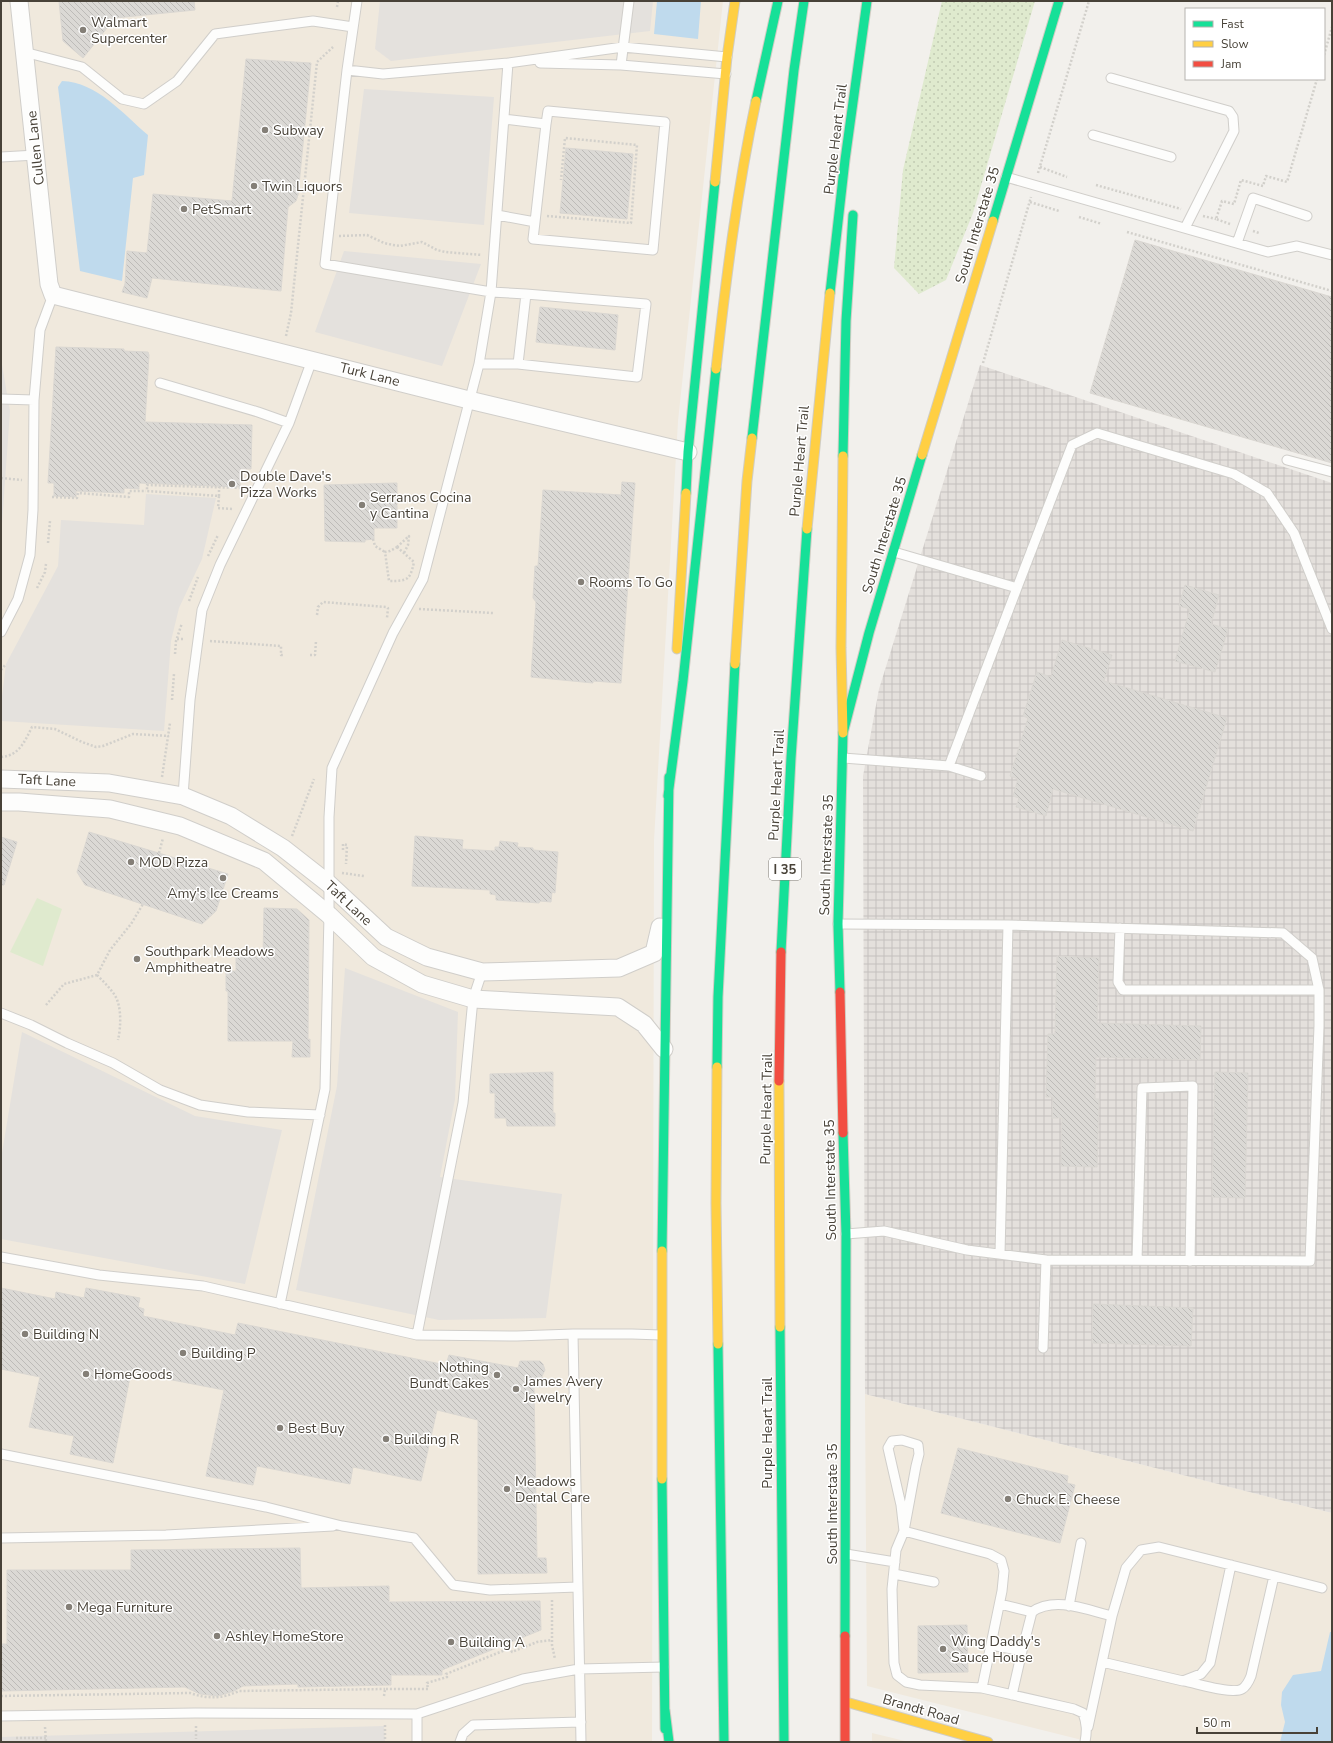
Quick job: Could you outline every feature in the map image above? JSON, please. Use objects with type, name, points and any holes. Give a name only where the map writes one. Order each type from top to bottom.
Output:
[{"type":"main road","points":[[665,1742],[661,1335],[668,796],[688,452],[727,57],[735,1]]},
{"type":"main road","points":[[668,796],[683,681],[727,269],[748,139],[778,1]]},
{"type":"main road","points":[[724,1742],[716,1203],[718,997],[731,727],[750,451],[793,77],[804,1]]},
{"type":"main road","name":"Purple Heart Trail","points":[[784,1742],[779,1188],[781,961],[785,863],[793,719],[809,497],[828,312],[867,1]]},
{"type":"main road","name":"South Interstate 35","points":[[845,1742],[846,1234],[838,924],[843,733],[869,633],[1059,1]]},
{"type":"main road","points":[[855,161],[859,60]]},
{"type":"main road","points":[[843,733],[841,648],[843,452],[846,320],[853,207]]},
{"type":"main road","name":"Brandt Road","points":[[846,1702],[938,1732],[988,1742]]},
{"type":"main road","points":[[665,1710],[669,1742]]},
{"type":"street","name":"Cullen Lane","points":[[19,1],[49,284],[53,295]]},
{"type":"street","name":"Turk Lane","points":[[53,295],[469,400],[688,452]]},
{"type":"street","name":"Taft Lane","points":[[1,778],[109,783],[183,796],[231,816],[282,848],[335,877],[386,937],[428,957],[482,972],[619,968],[654,953],[666,899]]},
{"type":"street","name":"Taft Lane","points":[[1,802],[110,809],[180,826],[264,861],[329,914],[373,957],[422,984],[473,999],[618,1007],[644,1024],[664,1049]]},
{"type":"lane","points":[[357,1],[347,70],[325,264],[491,292],[646,304],[637,377],[518,364],[479,364]]},
{"type":"lane","points":[[621,65],[629,1]]},
{"type":"lane","points":[[24,52],[82,67],[122,99],[144,104],[177,81],[216,34],[313,21],[354,26]]},
{"type":"lane","points":[[347,70],[383,74],[508,63],[623,47],[727,57]]},
{"type":"lane","points":[[508,63],[577,63],[621,65],[726,74]]},
{"type":"lane","points":[[280,1304],[325,1089],[329,914],[335,877],[329,817],[332,768],[393,633],[423,579],[479,364],[491,292],[508,63]]},
{"type":"lane","points":[[1111,78],[1221,108],[1229,111],[1233,117],[1234,131],[1185,228]]},
{"type":"lane","points":[[548,111],[665,122],[653,250],[533,239],[535,222],[548,111]]},
{"type":"lane","points":[[504,119],[546,124]]},
{"type":"lane","points":[[1093,135],[1171,157]]},
{"type":"lane","points":[[1,157],[36,156]]},
{"type":"lane","points":[[1006,177],[1268,252],[1297,246],[1332,255]]},
{"type":"lane","points":[[1237,243],[1253,198],[1307,216]]},
{"type":"lane","points":[[496,215],[535,222]]},
{"type":"lane","points":[[518,364],[526,294]]},
{"type":"lane","points":[[1,632],[18,599],[30,555],[34,400],[40,330],[53,295]]},
{"type":"lane","points":[[183,796],[190,700],[202,610],[220,565],[289,423],[312,360]]},
{"type":"lane","points":[[160,383],[258,412],[289,423]]},
{"type":"lane","points":[[1,399],[34,400]]},
{"type":"lane","points":[[949,766],[1072,445],[1097,433],[1234,474],[1267,493],[1294,533],[1332,628]]},
{"type":"lane","points":[[1287,460],[1332,472]]},
{"type":"lane","points":[[894,552],[1017,588]]},
{"type":"lane","points":[[843,758],[949,766],[981,776]]},
{"type":"lane","points":[[838,924],[1008,925],[1283,934],[1312,958],[1319,990],[1310,1261],[1190,1262],[1137,1260],[1046,1260],[967,1250],[884,1231],[846,1234]]},
{"type":"lane","points":[[1000,1254],[1008,925]]},
{"type":"lane","points":[[1120,928],[1118,982],[1123,990],[1319,990]]},
{"type":"lane","points":[[417,1335],[463,1102],[473,999],[482,972]]},
{"type":"lane","points":[[1,1013],[31,1025],[113,1063],[160,1090],[200,1105],[248,1112],[320,1114]]},
{"type":"lane","points":[[1137,1260],[1142,1088],[1193,1086],[1190,1262]]},
{"type":"lane","points":[[1,1257],[99,1275],[203,1286],[417,1335],[661,1335]]},
{"type":"lane","points":[[1043,1348],[1046,1260]]},
{"type":"lane","points":[[573,1334],[581,1742]]},
{"type":"lane","points":[[904,1531],[901,1505],[888,1448],[892,1441],[902,1440],[918,1445],[919,1454],[904,1531],[896,1550],[892,1589],[894,1663],[897,1675],[906,1682],[920,1685],[982,1688],[1074,1709],[1083,1713],[1088,1729]]},
{"type":"lane","points":[[1,1454],[266,1507],[342,1526],[414,1538],[453,1584],[490,1590],[578,1587]]},
{"type":"lane","points":[[1,1538],[166,1534],[342,1526]]},
{"type":"lane","points":[[904,1531],[990,1554],[1001,1560],[1004,1571],[1000,1604],[982,1688]]},
{"type":"lane","points":[[1069,1606],[1081,1543]]},
{"type":"lane","points":[[1084,1742],[1112,1616],[1126,1568],[1141,1550],[1159,1547],[1322,1588]]},
{"type":"lane","points":[[846,1554],[895,1562]]},
{"type":"lane","points":[[1183,1680],[1201,1674],[1210,1663],[1231,1565]]},
{"type":"lane","points":[[894,1574],[934,1582]]},
{"type":"lane","points":[[1102,1662],[1232,1690],[1242,1689],[1247,1684],[1251,1676],[1274,1576]]},
{"type":"lane","points":[[1000,1604],[1032,1612]]},
{"type":"lane","points":[[1012,1695],[1032,1612],[1039,1607],[1052,1604],[1069,1606],[1112,1616]]},
{"type":"lane","points":[[991,1645],[1022,1651]]},
{"type":"lane","points":[[1,1716],[189,1713],[417,1714],[523,1679],[579,1669],[664,1667]]},
{"type":"lane","points":[[417,1714],[417,1742]]},
{"type":"lane","points":[[460,1742],[463,1734],[473,1725],[581,1722]]},
{"type":"path","points":[[337,7],[338,1]]},
{"type":"path","points":[[1039,172],[1089,1]]},
{"type":"path","points":[[1325,52],[1332,27]]},
{"type":"path","points":[[286,336],[292,313],[317,62],[333,47]]},
{"type":"path","points":[[1216,220],[1222,200],[1234,204],[1241,180],[1263,186],[1266,176],[1287,182],[1317,80]]},
{"type":"path","points":[[545,216],[631,224],[637,145],[565,138],[561,180]]},
{"type":"path","points":[[1040,167],[1067,177]]},
{"type":"path","points":[[1096,185],[1230,224]]},
{"type":"path","points":[[983,363],[1030,201],[1059,211]]},
{"type":"path","points":[[1079,217],[1102,224]]},
{"type":"path","points":[[1127,232],[1332,291]]},
{"type":"path","points":[[334,236],[367,235],[393,245],[400,246],[422,242],[437,250],[445,252],[482,255]]},
{"type":"path","points":[[1,478],[33,480]]},
{"type":"path","points":[[147,492],[147,485],[241,488]]},
{"type":"path","points":[[183,486],[183,494]]},
{"type":"path","points":[[219,487],[218,508],[232,509]]},
{"type":"path","points":[[52,497],[77,498],[78,493],[129,497],[129,491],[219,496]]},
{"type":"path","points":[[48,543],[50,521]]},
{"type":"path","points":[[208,556],[218,535]]},
{"type":"path","points":[[373,539],[375,546],[385,552],[397,547],[409,536],[408,545],[404,553]]},
{"type":"path","points":[[385,552],[389,581],[404,579],[411,575],[414,562],[397,547]]},
{"type":"path","points":[[37,588],[45,572],[46,564]]},
{"type":"path","points":[[189,601],[198,577]]},
{"type":"path","points":[[317,615],[318,607],[323,602],[386,607],[388,608],[387,618]]},
{"type":"path","points":[[419,609],[493,613]]},
{"type":"path","points":[[175,654],[177,639],[182,623]]},
{"type":"path","points":[[177,639],[184,639]]},
{"type":"path","points":[[207,641],[281,646],[281,655],[284,655]]},
{"type":"path","points":[[310,655],[315,655],[316,641]]},
{"type":"path","points":[[1,670],[6,664]]},
{"type":"path","points":[[172,700],[174,674]]},
{"type":"path","points":[[162,782],[170,723]]},
{"type":"path","points":[[1,757],[16,753],[23,744],[32,727],[55,729],[96,747],[103,746],[134,734],[169,736]]},
{"type":"path","points":[[290,840],[314,779]]},
{"type":"path","points":[[342,865],[343,844],[347,844],[346,864]]},
{"type":"path","points":[[335,877],[342,873],[364,876]]},
{"type":"path","points":[[46,1005],[64,984],[97,975],[110,950],[131,924],[143,904]]},
{"type":"path","points":[[97,975],[114,994],[118,1002],[120,1032],[118,1040]]},
{"type":"path","points":[[552,1594],[552,1640],[555,1659]]},
{"type":"path","points":[[1,1696],[190,1693],[213,1698],[232,1695],[239,1691],[428,1689],[427,1683],[447,1677],[446,1674],[510,1648],[512,1652],[537,1642],[552,1640]]},
{"type":"path","points":[[384,1696],[385,1689]]},
{"type":"path","points":[[195,1695],[195,1700]]},
{"type":"path","points":[[385,1721],[385,1742]]},
{"type":"path","points":[[196,1723],[196,1739]]},
{"type":"path","points":[[45,1724],[46,1742]]},
{"type":"path","points":[[16,1738],[46,1738]]},
{"type":"shaded area","points":[[1,1],[723,1],[678,421],[654,841],[652,1742],[1,1742]]},
{"type":"shaded area","points":[[380,1],[653,1],[650,31],[391,61],[375,49]]},
{"type":"shaded area","points":[[364,89],[494,97],[484,225],[349,213]]},
{"type":"shaded area","points":[[344,251],[481,264],[442,366],[315,332]]},
{"type":"shaded area","points":[[1,359],[10,411],[1,538]]},
{"type":"shaded area","points":[[980,365],[1332,483],[1332,1513],[865,1394],[863,776],[879,689]]},
{"type":"shaded area","points":[[146,494],[216,498],[202,559],[179,608],[171,641],[164,731],[1,721],[1,704],[6,664],[58,566],[61,520],[144,525]]},
{"type":"shaded area","points":[[345,968],[458,1012],[455,1099],[440,1177],[562,1194],[546,1318],[439,1320],[296,1290],[337,1086]]},
{"type":"shaded area","points":[[22,1032],[195,1116],[282,1130],[245,1284],[1,1239],[1,1159]]},
{"type":"shaded area","points":[[865,1394],[1332,1513],[1332,1742],[1090,1742],[867,1686]]},
{"type":"shaded area","points":[[384,1726],[385,1742],[1,1742],[1,1737]]},
{"type":"shaded area","points":[[872,1733],[909,1742],[872,1742]]},
{"type":"green space","points":[[942,1],[1035,1],[973,213],[946,280],[919,294],[894,268],[903,170]]},
{"type":"green space","points":[[37,898],[62,909],[43,966],[10,952]]},
{"type":"water","points":[[657,1],[701,1],[698,39],[654,34]]},
{"type":"water","points":[[62,81],[87,87],[98,93],[109,100],[148,135],[144,175],[133,178],[122,281],[80,271],[58,87]]},
{"type":"water","points":[[1330,1632],[1332,1632],[1332,1742],[1280,1742],[1285,1722],[1281,1705],[1282,1692],[1293,1675],[1321,1671]]},
{"type":"building","name":"Walmart Supercenter","points":[[59,1],[194,1],[195,10],[115,18],[83,58],[63,41]]},
{"type":"building","points":[[246,59],[311,63],[298,195],[296,201],[288,207],[281,291],[152,278],[147,298],[122,292],[125,284],[127,251],[147,253],[153,194],[232,201]]},
{"type":"building","points":[[566,148],[633,154],[627,219],[560,213]]},
{"type":"building","points":[[1135,240],[1332,297],[1332,463],[1090,393]]},
{"type":"building","points":[[540,307],[618,315],[615,350],[536,342]]},
{"type":"building","points":[[56,347],[124,349],[124,351],[148,352],[145,422],[252,425],[251,469],[240,469],[240,487],[139,483],[139,489],[124,488],[124,493],[76,491],[76,497],[54,496],[54,483],[48,483]]},
{"type":"building","name":"Rooms To Go","points":[[622,482],[635,483],[621,683],[593,681],[593,683],[531,677],[536,602],[533,598],[535,566],[538,566],[543,490],[621,495]]},
{"type":"building","points":[[397,483],[397,528],[374,528],[374,539],[365,540],[365,542],[325,541],[324,485]]},
{"type":"building","points":[[1185,585],[1219,595],[1211,624],[1228,629],[1215,672],[1175,661],[1190,609],[1179,606]]},
{"type":"building","points":[[1062,640],[1112,655],[1104,681],[1227,718],[1193,831],[1053,789],[1046,816],[1016,807],[1019,798],[1013,796],[1018,779],[1010,776],[1028,718],[1023,716],[1037,672],[1051,677]]},
{"type":"building","points":[[89,832],[228,874],[216,911],[202,924],[85,885],[77,872]]},
{"type":"building","points":[[415,836],[463,840],[462,849],[495,851],[495,847],[499,847],[500,841],[518,843],[517,847],[558,852],[555,893],[552,892],[551,902],[540,901],[539,903],[496,900],[496,895],[490,894],[490,890],[412,886]]},
{"type":"building","points":[[1,837],[17,842],[4,885],[1,885]]},
{"type":"building","points":[[264,908],[297,909],[309,920],[308,1040],[310,1039],[310,1057],[292,1057],[293,1041],[228,1041],[228,991],[226,991],[226,971],[236,971],[236,957],[263,957]]},
{"type":"building","points":[[1057,956],[1099,958],[1097,1023],[1201,1026],[1200,1060],[1096,1057],[1095,1099],[1099,1099],[1097,1167],[1061,1166],[1062,1118],[1052,1118],[1053,1097],[1046,1097],[1048,1034],[1055,1034]]},
{"type":"building","points":[[553,1072],[553,1113],[555,1113],[555,1126],[507,1126],[506,1118],[495,1118],[495,1093],[490,1093],[490,1074]]},
{"type":"building","points":[[1215,1072],[1248,1073],[1245,1198],[1212,1197]]},
{"type":"building","points":[[1,1288],[55,1299],[56,1292],[84,1298],[86,1288],[140,1298],[138,1307],[144,1309],[143,1316],[235,1335],[238,1323],[446,1365],[449,1355],[518,1368],[520,1361],[540,1361],[545,1370],[542,1376],[543,1387],[534,1387],[537,1558],[546,1558],[547,1573],[478,1574],[478,1420],[437,1410],[421,1481],[353,1467],[350,1484],[257,1466],[253,1485],[206,1476],[224,1390],[131,1372],[113,1463],[70,1454],[74,1436],[29,1427],[40,1377],[1,1369]]},
{"type":"building","points":[[1093,1304],[1193,1308],[1191,1346],[1092,1343]]},
{"type":"building","name":"Chuck E. Cheese","points":[[958,1448],[1068,1476],[1067,1483],[1075,1485],[1060,1543],[941,1513]]},
{"type":"building","points":[[300,1548],[301,1588],[389,1586],[389,1602],[540,1601],[541,1630],[442,1670],[442,1675],[391,1675],[391,1685],[298,1687],[298,1684],[243,1686],[234,1691],[218,1696],[200,1694],[185,1687],[1,1691],[1,1644],[7,1644],[7,1570],[131,1570],[131,1550]]},
{"type":"building","name":"Wing Daddy's Sauce House","points":[[967,1625],[968,1672],[918,1673],[918,1626]]},
{"type":"traffic: fast","points":[[756,101],[778,1]]},
{"type":"traffic: fast","points":[[752,438],[794,70],[804,1]]},
{"type":"traffic: fast","points":[[830,293],[845,160],[867,1]]},
{"type":"traffic: fast","points":[[993,221],[1059,1]]},
{"type":"traffic: fast","points":[[686,493],[688,452],[715,182]]},
{"type":"traffic: fast","points":[[843,456],[846,321],[853,215]]},
{"type":"traffic: fast","points":[[668,796],[683,681],[716,369]]},
{"type":"traffic: fast","points":[[840,992],[838,924],[843,733],[869,633],[922,455]]},
{"type":"traffic: fast","points":[[781,952],[791,758],[807,529]]},
{"type":"traffic: fast","points":[[717,1067],[718,997],[735,664]]},
{"type":"traffic: fast","points":[[662,1251],[669,777]]},
{"type":"traffic: fast","points":[[843,1133],[846,1234],[845,1636]]},
{"type":"traffic: fast","points":[[780,1327],[784,1742]]},
{"type":"traffic: fast","points":[[718,1344],[724,1742]]},
{"type":"traffic: fast","points":[[662,1479],[665,1729]]},
{"type":"traffic: fast","points":[[665,1710],[669,1742]]},
{"type":"traffic: slow","points":[[715,182],[727,57],[735,1]]},
{"type":"traffic: slow","points":[[716,369],[733,235],[743,168],[756,101]]},
{"type":"traffic: slow","points":[[922,455],[993,221]]},
{"type":"traffic: slow","points":[[807,529],[830,293]]},
{"type":"traffic: slow","points":[[735,664],[747,481],[752,438]]},
{"type":"traffic: slow","points":[[843,456],[841,648],[843,733]]},
{"type":"traffic: slow","points":[[677,649],[686,493]]},
{"type":"traffic: slow","points":[[717,1067],[716,1203],[718,1344]]},
{"type":"traffic: slow","points":[[779,1081],[780,1327]]},
{"type":"traffic: slow","points":[[662,1251],[662,1479]]},
{"type":"traffic: slow","points":[[846,1702],[988,1742]]},
{"type":"traffic: jam","points":[[779,1081],[781,952]]},
{"type":"traffic: jam","points":[[840,992],[843,1133]]},
{"type":"traffic: jam","points":[[845,1636],[845,1742]]},
{"type":"place","name":"Walmart Supercenter","points":[[83,30]]},
{"type":"place","name":"Subway","points":[[265,130]]},
{"type":"place","name":"Twin Liquors","points":[[254,186]]},
{"type":"place","name":"PetSmart","points":[[184,209]]},
{"type":"place","name":"Double Dave's Pizza Works","points":[[232,484]]},
{"type":"place","name":"Serranos Cocina y Cantina","points":[[362,505]]},
{"type":"place","name":"Rooms To Go","points":[[581,582]]},
{"type":"place","name":"MOD Pizza","points":[[131,862]]},
{"type":"place","name":"Amy's Ice Creams","points":[[223,878]]},
{"type":"place","name":"Southpark Meadows Amphitheatre","points":[[137,959]]},
{"type":"place","name":"Building N","points":[[25,1334]]},
{"type":"place","name":"Building P","points":[[183,1353]]},
{"type":"place","name":"HomeGoods","points":[[86,1374]]},
{"type":"place","name":"Nothing Bundt Cakes","points":[[497,1375]]},
{"type":"place","name":"James Avery Jewelry","points":[[516,1389]]},
{"type":"place","name":"Best Buy","points":[[280,1428]]},
{"type":"place","name":"Building R","points":[[386,1439]]},
{"type":"place","name":"Meadows Dental Care","points":[[507,1489]]},
{"type":"place","name":"Chuck E. Cheese","points":[[1008,1499]]},
{"type":"place","name":"Mega Furniture","points":[[69,1607]]},
{"type":"place","name":"Ashley HomeStore","points":[[217,1636]]},
{"type":"place","name":"Building A","points":[[451,1642]]},
{"type":"place","name":"Wing Daddy's Sauce House","points":[[943,1649]]}]
